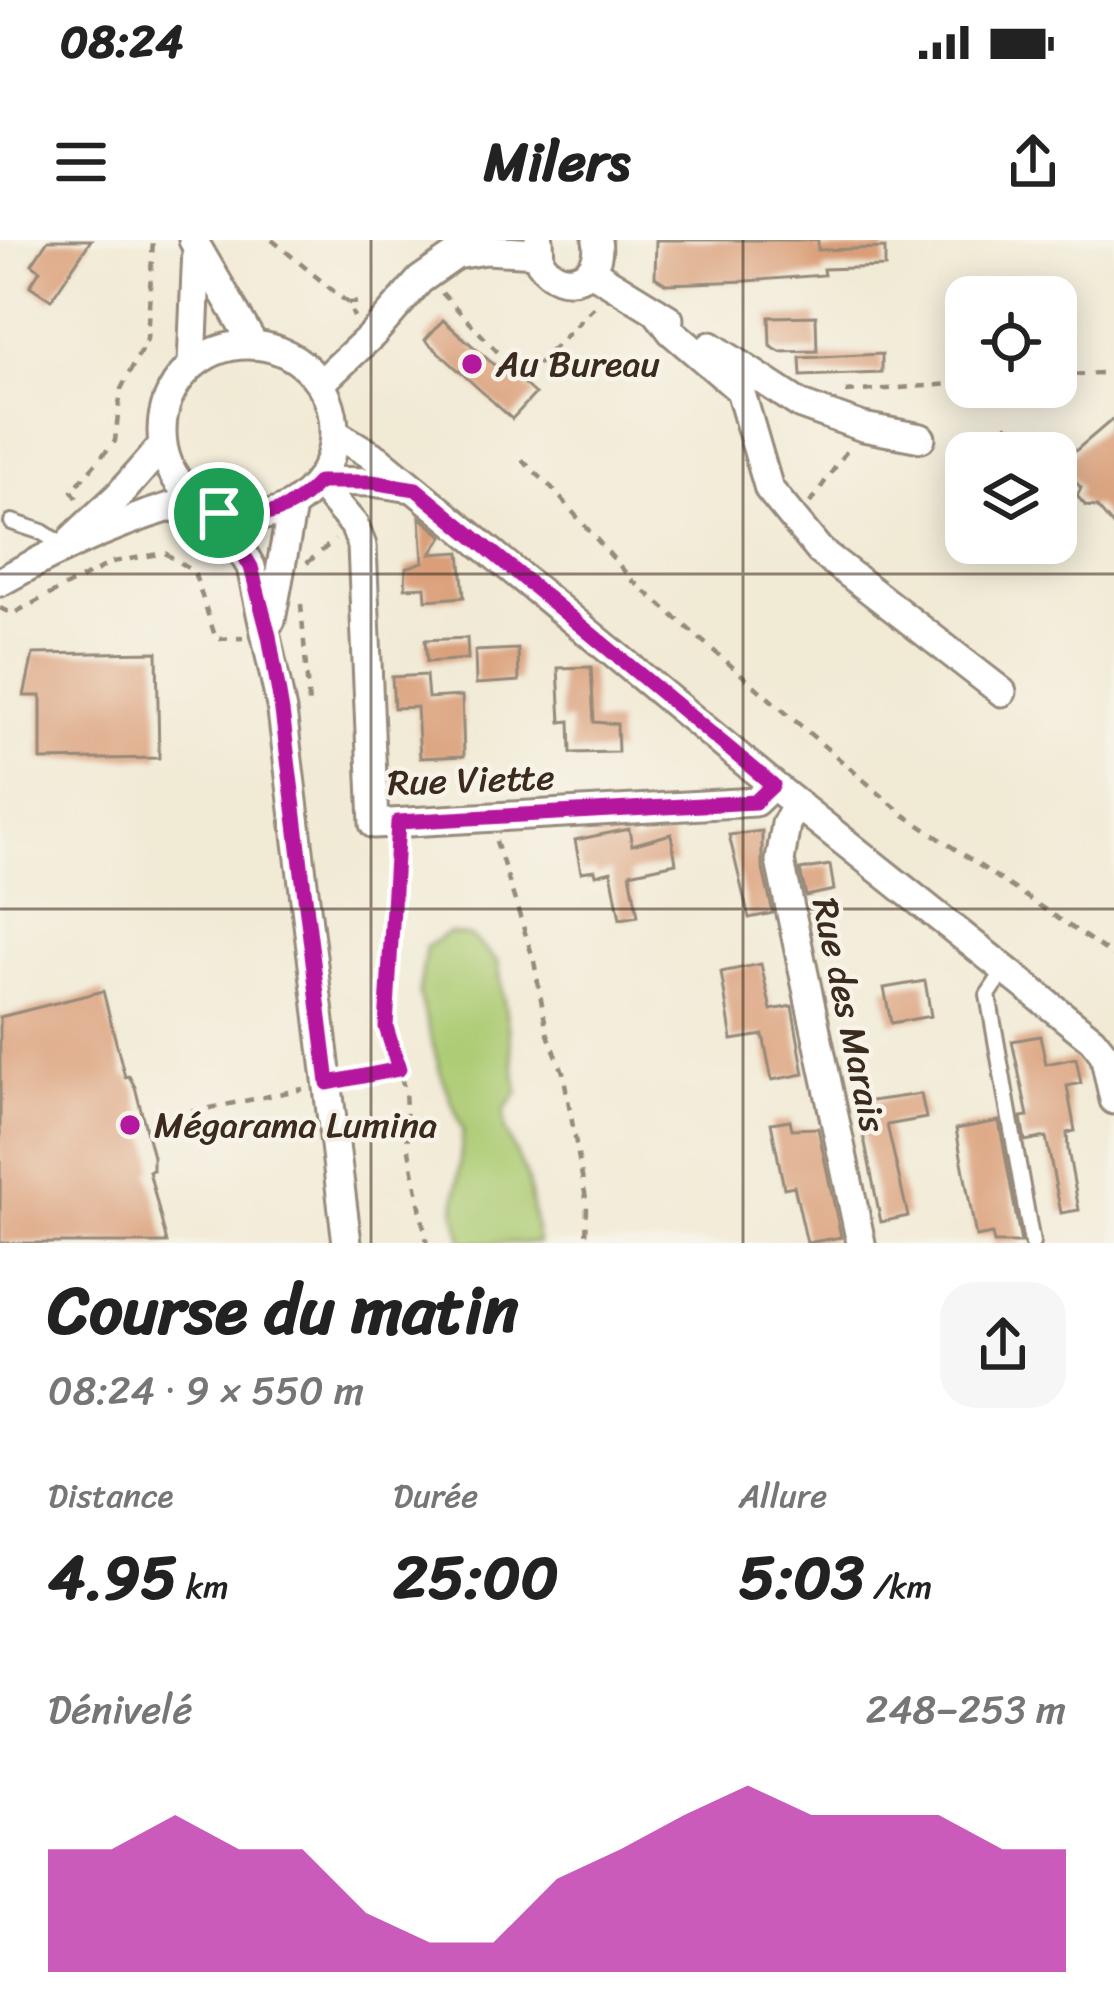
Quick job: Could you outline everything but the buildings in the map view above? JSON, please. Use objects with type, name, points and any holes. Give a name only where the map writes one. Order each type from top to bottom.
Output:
[{"type":"street","points":[[597,240],[602,277]]},
{"type":"street","points":[[195,244],[254,345]]},
{"type":"street","points":[[192,364],[195,244]]},
{"type":"street","points":[[321,383],[420,280],[459,248],[538,246],[545,271],[563,280],[602,277],[801,405],[863,427],[921,438]]},
{"type":"street","points":[[656,310],[672,332],[740,390],[769,489],[820,550],[1002,692]]},
{"type":"street","points":[[0,582],[96,526],[146,513],[207,507],[256,517],[292,506],[319,482],[331,458],[332,407],[321,383],[301,362],[275,348],[254,345],[217,350],[192,364],[176,381],[166,401],[162,446],[169,467],[207,507],[251,567],[269,636],[346,1243]]},
{"type":"street","points":[[335,433],[416,489],[796,804],[1092,1039],[1104,1054],[1113,1083]]},
{"type":"street","points":[[96,526],[162,446]]},
{"type":"street","points":[[319,482],[372,482],[416,489]]},
{"type":"street","name":"Rue Viette","points":[[319,482],[354,525],[362,546],[374,824],[755,802],[773,785]]},
{"type":"street","points":[[269,636],[292,506]]},
{"type":"street","name":"Rue des Marais","points":[[796,804],[786,824],[780,861],[861,1243]]},
{"type":"lane","points":[[12,522],[64,546]]},
{"type":"lane","points":[[1004,971],[988,995],[1032,1243]]},
{"type":"path","points":[[113,562],[72,491],[116,442],[121,389],[147,339],[153,240]]},
{"type":"path","points":[[272,240],[348,304],[384,300]]},
{"type":"path","points":[[420,280],[442,292],[509,364],[537,364],[597,304],[602,277]]},
{"type":"path","points":[[1077,375],[1114,372]]},
{"type":"path","points":[[839,392],[945,385]]},
{"type":"path","points":[[796,523],[863,427],[875,390]]},
{"type":"path","points":[[522,460],[633,581],[903,814],[1114,956]]},
{"type":"path","points":[[0,608],[12,614],[113,562],[165,553],[194,572],[216,639],[302,632]]},
{"type":"path","points":[[488,817],[535,961],[547,1031],[563,1072],[587,1204],[586,1243]]},
{"type":"path","points":[[398,822],[386,1027],[405,1091],[408,1145],[427,1243]]},
{"type":"path","points":[[156,1119],[399,1069]]},
{"type":"green space","points":[[448,933],[470,936],[498,962],[518,1092],[504,1111],[505,1130],[527,1177],[538,1243],[463,1243],[455,1212],[463,1131],[440,1071],[419,993],[426,947]]},
{"type":"place","name":"Au Bureau","points":[[472,364]]},
{"type":"place","name":"Mégarama Lumina","points":[[130,1125]]},
{"type":"route","points":[[319,482],[372,482],[416,489],[773,785],[755,802],[398,822],[386,1027],[399,1069],[328,1083],[269,636],[251,567],[219,513],[268,516],[292,506],[319,482]]}]
